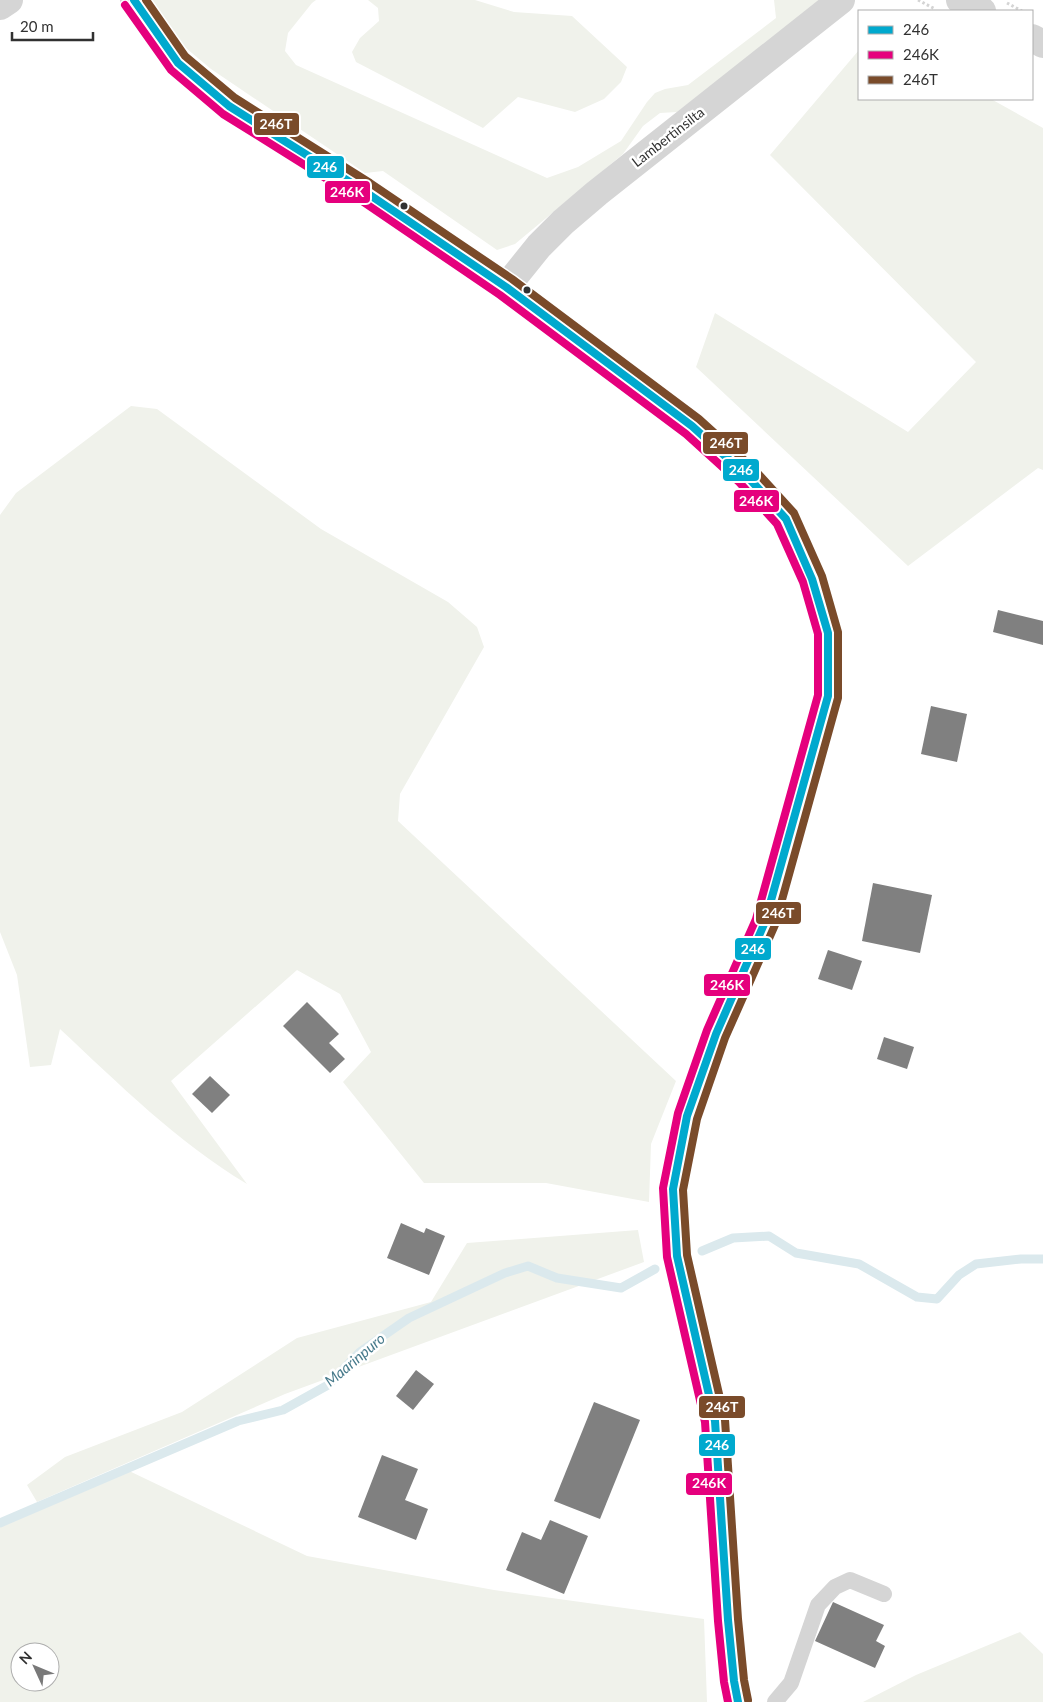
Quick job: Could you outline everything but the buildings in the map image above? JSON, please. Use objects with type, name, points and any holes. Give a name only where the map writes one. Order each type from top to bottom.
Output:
[{"type":"street","points":[[0,6],[9,0]]},
{"type":"street","points":[[134,0],[178,63],[229,106],[364,191],[506,286],[692,426],[746,475],[786,520],[812,579],[828,633],[828,696],[766,922],[716,1034],[687,1116],[673,1189],[677,1256],[715,1420],[728,1620],[738,1702]]},
{"type":"street","name":"Lambertinsilta","points":[[506,286],[539,246],[590,199],[841,0]]},
{"type":"street","points":[[960,0],[980,10]]},
{"type":"lane","points":[[775,1702],[791,1683],[818,1605],[835,1587],[850,1580],[884,1594]]},
{"type":"path","points":[[918,0],[937,10]]},
{"type":"path","points":[[1001,0],[1020,10]]},
{"type":"shaded area","points":[[149,0],[316,0],[288,33],[285,51],[296,65],[547,178],[578,167],[621,141],[655,93],[665,89],[688,85],[776,18],[774,0],[822,0],[677,112],[660,113],[643,126],[623,154],[515,244],[497,250],[383,171],[365,173],[211,69],[180,43]]},
{"type":"shaded area","points":[[368,0],[475,0],[514,12],[572,16],[627,67],[621,82],[604,99],[575,112],[518,97],[483,128],[356,62],[352,52],[360,38],[379,21],[378,8]]},
{"type":"shaded area","points":[[858,51],[858,100],[993,100],[1043,128],[1043,470],[1038,468],[908,566],[696,367],[715,313],[908,432],[976,362],[770,155]]},
{"type":"shaded area","points":[[131,406],[157,409],[321,529],[448,602],[477,627],[484,647],[400,794],[398,821],[676,1081],[651,1144],[649,1202],[546,1183],[424,1183],[343,1082],[371,1052],[340,994],[297,970],[171,1081],[247,1184],[221,1168],[173,1131],[60,1029],[51,1065],[30,1067],[17,975],[0,932],[0,515],[16,493]]},
{"type":"shaded area","points":[[638,1230],[644,1262],[285,1394],[37,1502],[27,1485],[65,1457],[182,1412],[297,1338],[431,1302],[467,1243]]},
{"type":"shaded area","points":[[125,1469],[307,1556],[494,1590],[704,1619],[707,1702],[0,1702],[0,1523]]},
{"type":"shaded area","points":[[1020,1632],[1043,1654],[1043,1702],[863,1702],[916,1675]]},
{"type":"waterway","name":"Maarinpuro","points":[[702,1251],[733,1238],[769,1236],[796,1253],[859,1264],[917,1297],[937,1299],[959,1275],[976,1264],[1021,1259],[1043,1259]]},
{"type":"waterway","name":"Maarinpuro","points":[[0,1523],[238,1421],[283,1410],[328,1385],[360,1352],[409,1318],[505,1273],[528,1266],[557,1278],[621,1288],[655,1269]]},
{"type":"transit line","name":"246","points":[[134,0],[178,63],[229,106],[364,191],[506,287],[692,426],[746,475],[786,519],[812,579],[828,633],[828,696],[765,922],[716,1034],[687,1116],[673,1189],[677,1256],[715,1421],[728,1620],[738,1702]]},
{"type":"transit line","name":"246T","points":[[146,0],[185,56],[235,98],[370,183],[512,279],[699,419],[753,468],[794,513],[822,576],[838,632],[838,698],[775,925],[725,1038],[697,1119],[683,1190],[687,1255],[725,1420],[738,1619],[744,1680],[748,1700]]},
{"type":"transit line","name":"246K","points":[[125,5],[171,70],[223,114],[359,199],[500,295],[686,434],[739,482],[777,524],[803,582],[818,634],[818,695],[756,919],[707,1030],[678,1113],[663,1188],[667,1257],[705,1422],[718,1621],[724,1682],[728,1702]]}]
